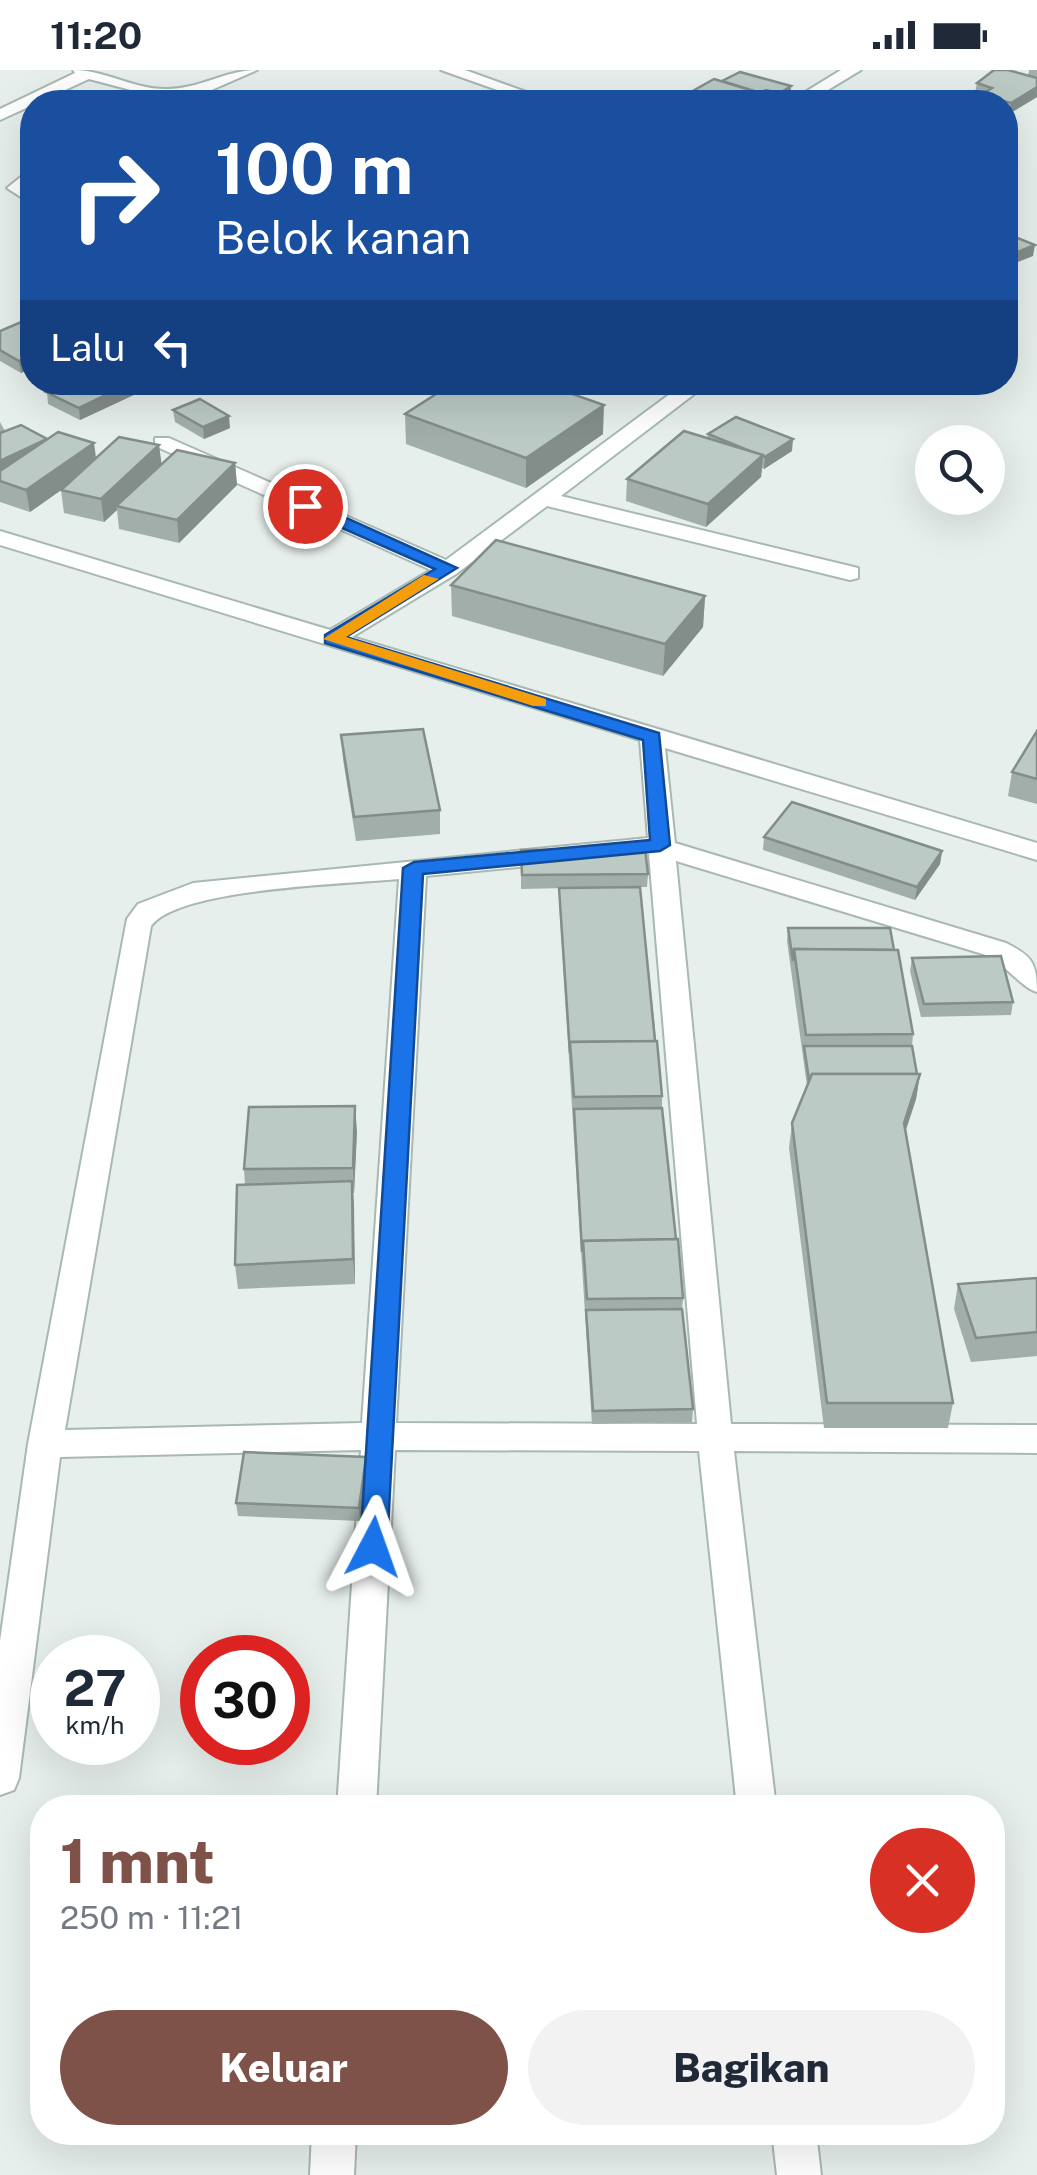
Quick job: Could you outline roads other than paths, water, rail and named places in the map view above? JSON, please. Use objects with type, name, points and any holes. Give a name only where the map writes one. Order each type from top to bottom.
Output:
[{"type":"street","points":[[206,90],[249,70]]},
{"type":"street","points":[[449,70],[510,90]]},
{"type":"street","points":[[818,90],[853,70]]},
{"type":"street","points":[[49,90],[85,72],[148,90]]},
{"type":"street","points":[[332,639],[448,568],[547,498],[612,436],[679,395]]},
{"type":"street","points":[[162,442],[448,568]]},
{"type":"street","points":[[547,498],[850,573]]},
{"type":"street","points":[[0,538],[1037,852]]},
{"type":"street","points":[[652,737],[756,1795]]},
{"type":"street","points":[[0,1778],[45,1444],[137,926],[148,910],[192,891],[662,847],[996,949],[1018,960],[1037,983]]},
{"type":"street","points":[[357,1795],[414,868]]},
{"type":"street","points":[[45,1444],[381,1436],[1037,1439]]},
{"type":"street","points":[[332,2175],[333,2145]]},
{"type":"street","points":[[796,2145],[799,2175]]}]
